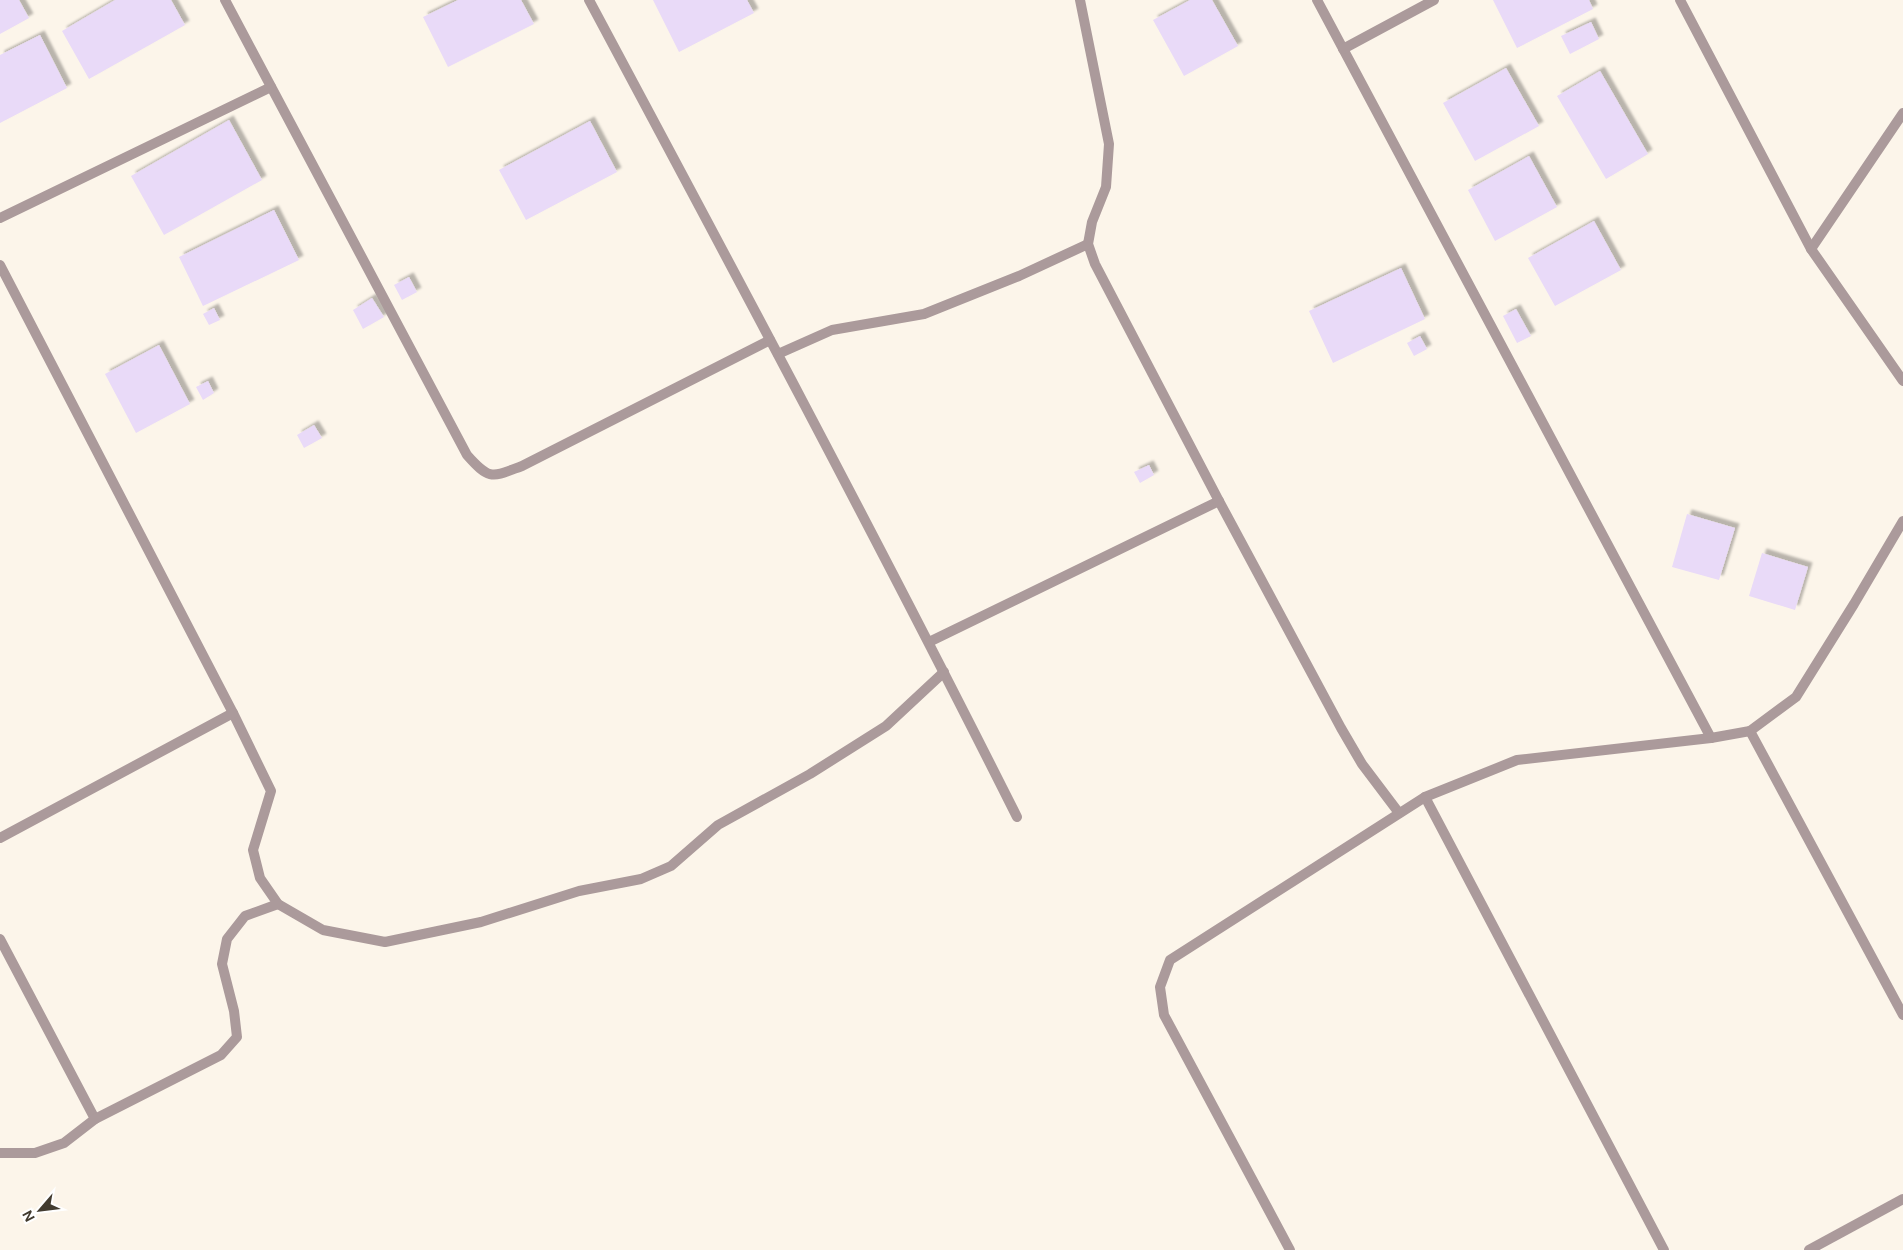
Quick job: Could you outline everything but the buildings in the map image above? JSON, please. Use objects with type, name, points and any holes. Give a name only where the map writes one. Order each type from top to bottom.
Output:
[{"type":"street","points":[[225,0],[467,455],[482,472],[498,475],[522,466],[770,340]]},
{"type":"street","points":[[589,0],[929,642],[1017,817]]},
{"type":"street","points":[[1080,0],[1108,144],[1106,187],[1092,222],[1088,244],[1095,264],[1219,502],[1341,728],[1362,764],[1399,813]]},
{"type":"street","points":[[1317,0],[1711,738]]},
{"type":"street","points":[[1343,48],[1434,0]]},
{"type":"street","points":[[1680,0],[1811,249],[1903,381]]},
{"type":"street","points":[[0,218],[271,87]]},
{"type":"street","points":[[1811,249],[1903,113]]},
{"type":"street","points":[[778,354],[832,330],[924,314],[1019,276],[1088,244]]},
{"type":"street","points":[[0,264],[233,712],[271,790],[253,850],[260,878],[278,904],[323,930],[385,942],[481,922],[579,891],[641,879],[671,866],[718,826],[810,774],[886,726],[944,672]]},
{"type":"street","points":[[929,642],[1219,502]]},
{"type":"street","points":[[1290,1250],[1164,1015],[1160,987],[1170,960],[1425,796],[1518,760],[1711,738],[1750,731],[1796,698],[1903,521]]},
{"type":"street","points":[[0,838],[233,712]]},
{"type":"street","points":[[1750,731],[1903,1015]]},
{"type":"street","points":[[1425,796],[1664,1250]]},
{"type":"street","points":[[0,1153],[35,1153],[64,1143],[96,1119],[221,1055],[237,1037],[234,1010],[222,964],[227,939],[245,916],[278,904]]},
{"type":"street","points":[[0,939],[96,1119]]},
{"type":"street","points":[[1809,1250],[1903,1199]]}]
